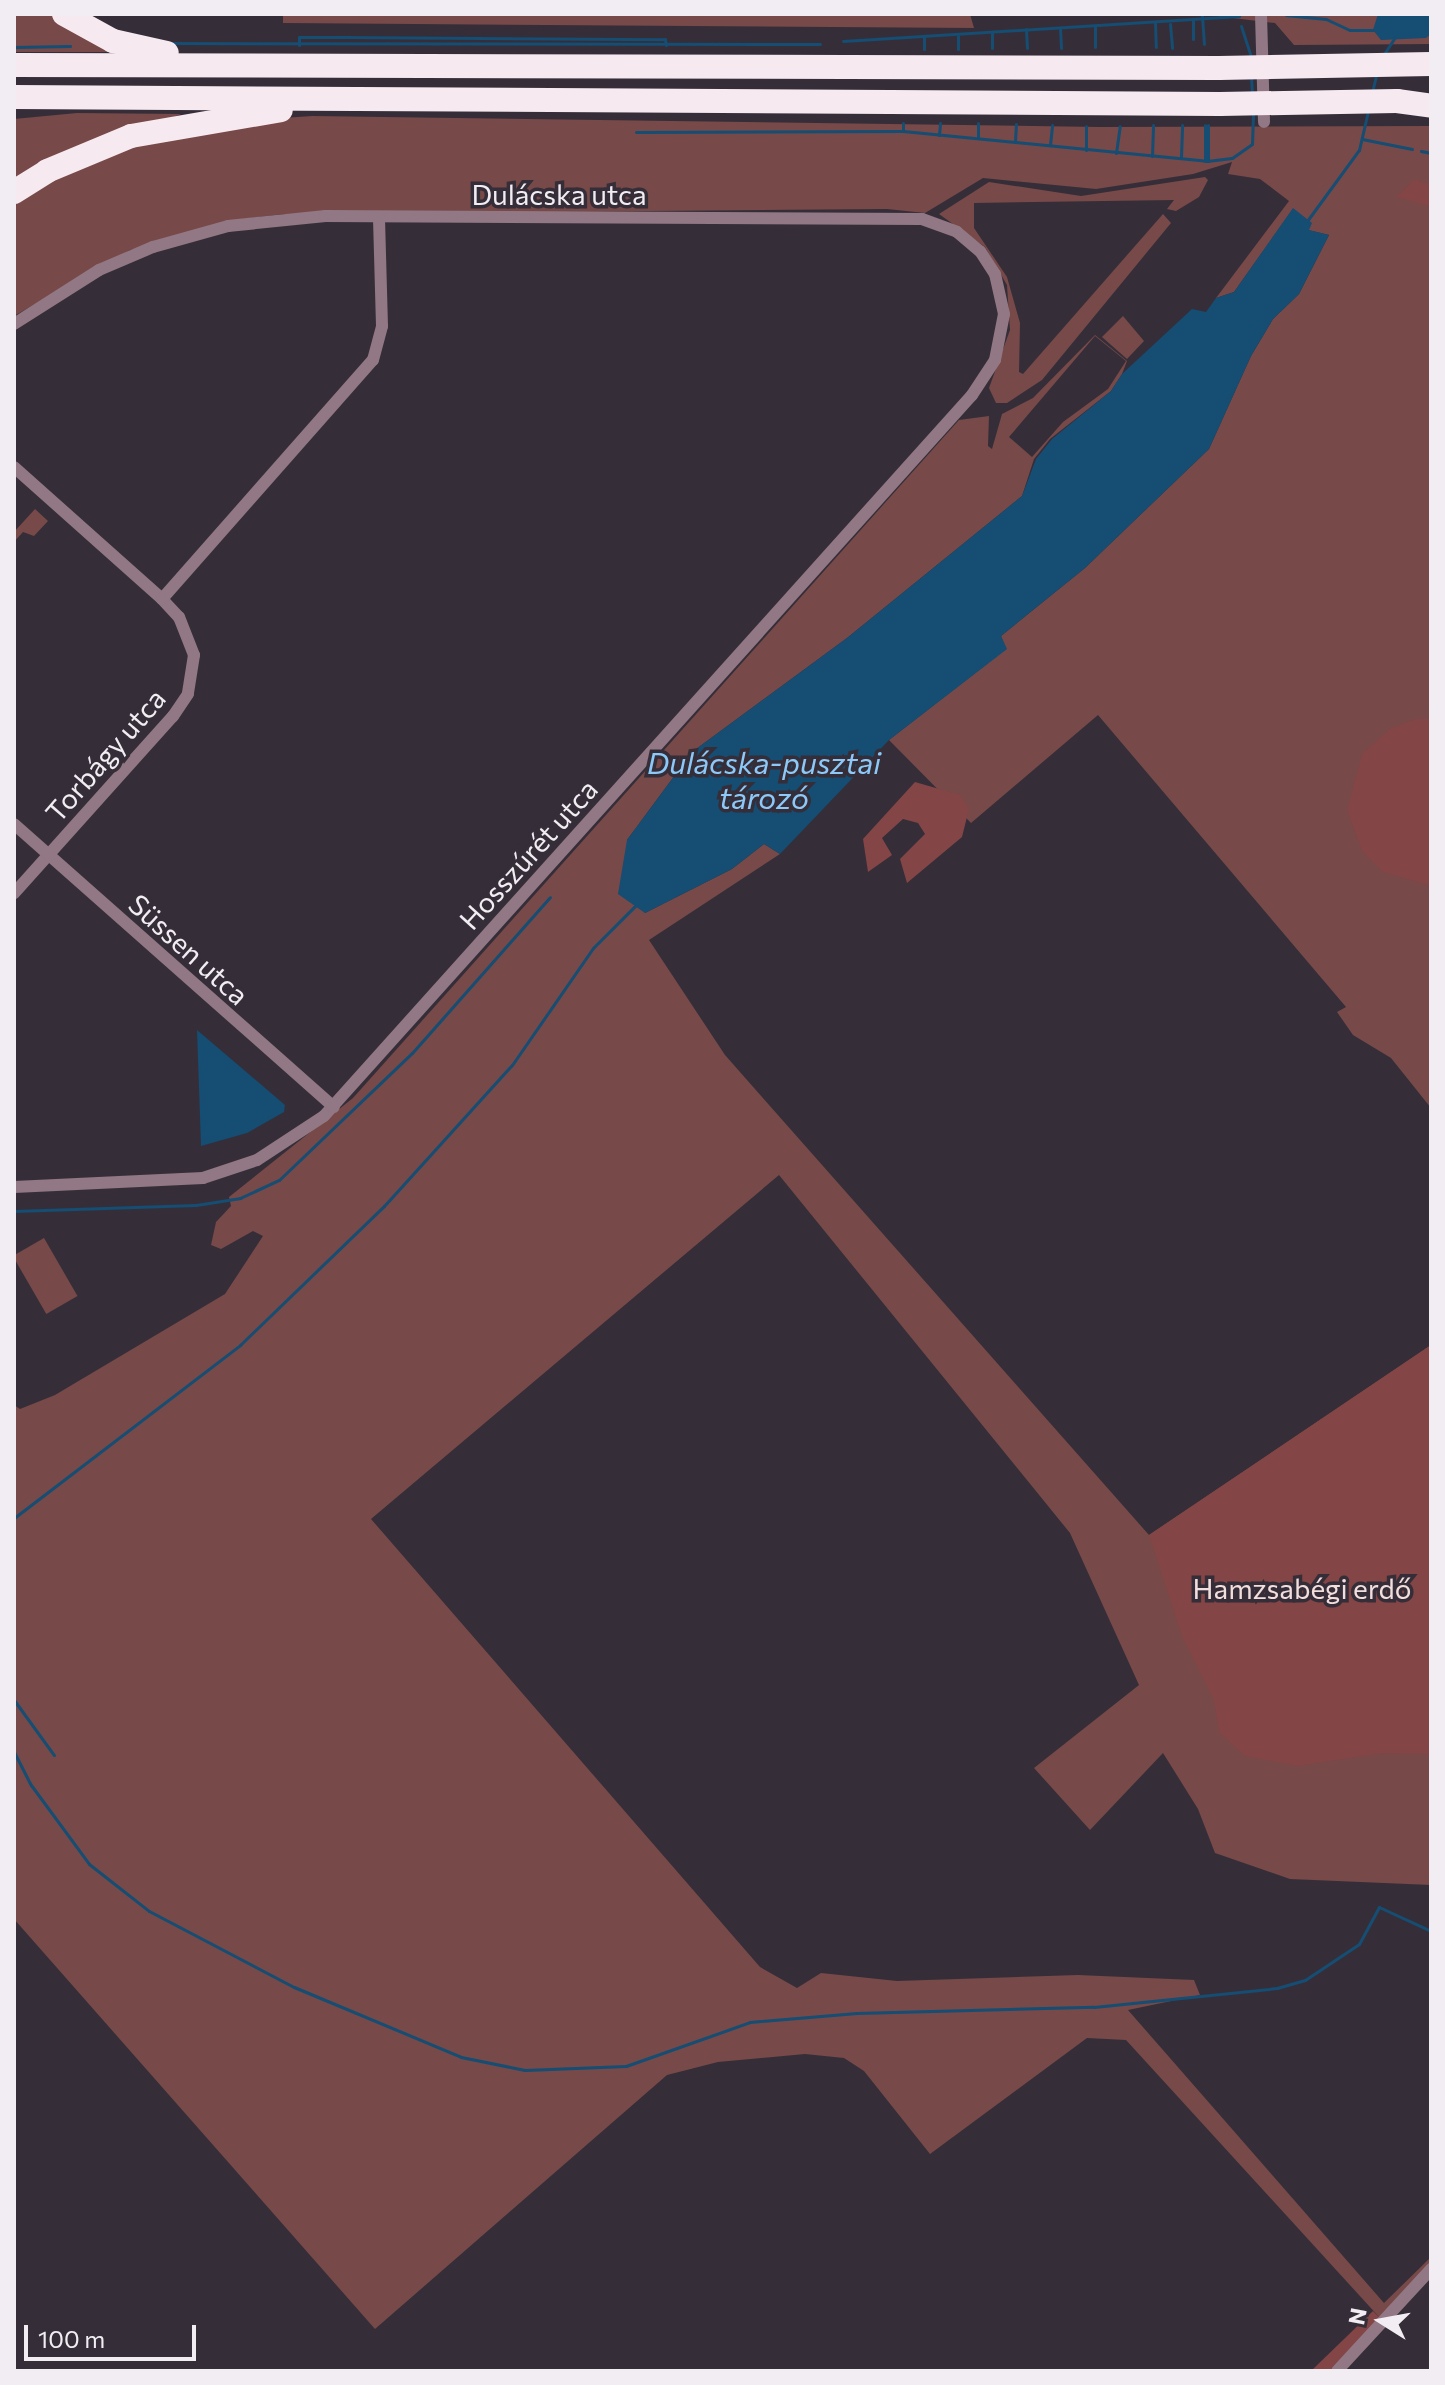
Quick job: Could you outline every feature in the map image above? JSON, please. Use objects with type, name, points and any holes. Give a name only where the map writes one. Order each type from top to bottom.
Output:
[{"type":"highway","points":[[64,14],[113,41],[152,51],[301,65]]},
{"type":"highway","points":[[14,65],[1219,68],[1431,64]]},
{"type":"highway","points":[[14,97],[1431,103]]},
{"type":"highway","points":[[14,192],[74,159],[151,131],[375,98]]},
{"type":"street","points":[[1261,14],[1264,122]]},
{"type":"street","name":"Dulácska utca","points":[[14,324],[99,270],[178,239],[285,219],[876,215],[933,221],[971,242],[1000,286],[1001,344],[984,378]]},
{"type":"street","points":[[162,599],[373,360],[382,326],[379,218]]},
{"type":"street","name":"Hosszúrét utca","points":[[14,1187],[203,1178],[280,1148],[334,1107],[984,378]]},
{"type":"street","name":"Torbágy utca","points":[[14,467],[162,599],[179,617],[194,655],[188,694],[14,893]]},
{"type":"street","name":"Süssen utca","points":[[14,824],[334,1107]]},
{"type":"street","points":[[1337,2371],[1431,2269]]},
{"type":"green space","points":[[14,14],[52,14],[108,52],[14,52]]},
{"type":"green space","points":[[283,14],[970,14],[974,28],[283,23]]},
{"type":"green space","points":[[1200,14],[1431,14],[1431,44],[1294,45],[1275,23]]},
{"type":"green space","points":[[77,113],[181,114],[14,181],[14,119]]},
{"type":"green space","points":[[312,116],[1100,127],[1431,126],[1431,1108],[1391,1058],[1353,1035],[1337,1012],[1346,1007],[1098,715],[971,823],[889,740],[1006,649],[1001,636],[1085,568],[1209,449],[1251,356],[1273,319],[1299,294],[1329,235],[1308,230],[1293,209],[1234,292],[1216,298],[1289,201],[1260,179],[1228,174],[1232,162],[1193,174],[1096,189],[983,178],[925,213],[887,209],[284,214],[242,219],[130,250],[14,316],[14,200],[95,156],[226,122]]},
{"type":"green space","points":[[1205,177],[1208,180],[1199,197],[1176,211],[1167,209],[1174,200],[974,203],[974,228],[1007,277],[1020,323],[1019,372],[1023,374],[1163,214],[1171,223],[1042,380],[1007,403],[996,403],[989,388],[1010,330],[1007,285],[985,247],[939,214],[989,182],[1081,196]]},
{"type":"green space","points":[[1414,180],[1431,184],[1431,207],[1396,197]]},
{"type":"green space","points":[[1123,316],[1144,341],[1127,359],[1102,337]]},
{"type":"green space","points":[[1095,335],[1127,361],[1111,391],[1050,439],[1034,459],[1022,496],[847,638],[692,752],[627,840],[645,913],[732,869],[764,844],[780,854],[649,940],[725,1055],[1149,1535],[1431,1345],[1431,1885],[1290,1879],[1215,1853],[1198,1809],[1163,1753],[1090,1830],[1034,1768],[1139,1685],[1070,1533],[779,1175],[371,1519],[760,1967],[797,1988],[821,1973],[897,1981],[1078,1975],[1194,1980],[1200,1995],[1128,2010],[1384,2303],[1431,2257],[1431,2263],[1380,2318],[1126,2040],[1087,2038],[930,2154],[864,2071],[844,2058],[805,2054],[718,2062],[667,2075],[375,2329],[14,1919],[14,1405],[20,1409],[55,1395],[225,1294],[263,1236],[253,1231],[221,1249],[211,1245],[216,1222],[231,1206],[229,1197],[353,1098],[959,420],[989,416],[988,446],[992,449],[1002,414],[1033,398]],"holes":[[[1095,336],[1126,361],[1108,389],[1063,422],[1032,457],[1009,437]]]},
{"type":"green space","points":[[35,509],[48,521],[34,536],[23,532],[14,542],[14,532]]},
{"type":"green space","points":[[1416,719],[1431,719],[1431,886],[1383,872],[1362,851],[1347,810],[1362,754],[1391,728]]},
{"type":"green space","points":[[915,782],[960,795],[969,809],[962,837],[907,883],[900,859],[925,834],[918,823],[903,819],[882,838],[892,855],[868,872],[863,839]]},
{"type":"green space","points":[[44,1238],[78,1296],[46,1314],[14,1258]]},
{"type":"green space","name":"Hamzsabégi erdő","points":[[1431,1345],[1431,1754],[1384,1753],[1297,1766],[1245,1756],[1219,1732],[1214,1700],[1182,1636],[1149,1535]]},
{"type":"green space","points":[[1373,2311],[1380,2318],[1329,2371],[1311,2371]]},
{"type":"water","points":[[1378,14],[1431,14],[1431,34],[1426,38],[1381,40],[1373,30]]},
{"type":"water","name":"Dulácska-pusztai tározó","points":[[1293,208],[1312,223],[1309,230],[1329,235],[1299,294],[1273,319],[1251,356],[1209,449],[1085,568],[1001,636],[1007,649],[889,740],[780,854],[764,844],[732,869],[645,913],[618,894],[627,840],[692,752],[847,638],[1022,496],[1036,459],[1052,439],[1111,391],[1122,374],[1192,309],[1206,312],[1216,298],[1234,292]]},
{"type":"water","points":[[197,1030],[285,1105],[284,1112],[247,1133],[201,1146]]},
{"type":"waterway","points":[[1286,15],[1326,19],[1350,30],[1373,30]]},
{"type":"waterway","points":[[1202,16],[1204,44]]},
{"type":"waterway","points":[[843,41],[1239,16]]},
{"type":"waterway","points":[[1193,19],[1193,39]]},
{"type":"waterway","points":[[1155,23],[1156,47]]},
{"type":"waterway","points":[[1170,24],[1172,48]]},
{"type":"waterway","points":[[1241,26],[1251,57]]},
{"type":"waterway","points":[[1095,27],[1095,47]]},
{"type":"waterway","points":[[1060,28],[1061,48]]},
{"type":"waterway","points":[[1026,29],[1027,48]]},
{"type":"waterway","points":[[992,32],[992,48]]},
{"type":"waterway","points":[[958,36],[958,49]]},
{"type":"waterway","points":[[299,45],[299,37],[665,39],[666,45]]},
{"type":"waterway","points":[[924,37],[924,49]]},
{"type":"waterway","points":[[1384,54],[1395,37]]},
{"type":"waterway","points":[[169,43],[820,44]]},
{"type":"waterway","points":[[14,47],[70,46]]},
{"type":"waterway","points":[[1251,76],[1252,93]]},
{"type":"waterway","points":[[1372,92],[1376,76]]},
{"type":"waterway","points":[[1307,221],[1359,150],[1368,111]]},
{"type":"waterway","points":[[903,123],[903,131],[1207,161],[1232,158],[1252,144],[1253,112]]},
{"type":"waterway","points":[[939,135],[940,123]]},
{"type":"waterway","points":[[978,123],[978,137]]},
{"type":"waterway","points":[[1015,142],[1016,124]]},
{"type":"waterway","points":[[1050,145],[1052,125]]},
{"type":"waterway","points":[[1152,156],[1153,125]]},
{"type":"waterway","points":[[1181,157],[1182,125]]},
{"type":"waterway","points":[[1205,125],[1205,161]]},
{"type":"waterway","points":[[1208,125],[1208,161]]},
{"type":"waterway","points":[[1086,126],[1086,150]]},
{"type":"waterway","points":[[1116,153],[1120,126]]},
{"type":"waterway","points":[[636,132],[903,131]]},
{"type":"waterway","points":[[1362,139],[1412,149]]},
{"type":"waterway","points":[[1421,151],[1431,153]]},
{"type":"waterway","points":[[14,1211],[196,1205],[240,1198],[279,1180],[412,1053],[550,897]]},
{"type":"waterway","points":[[14,1518],[240,1345],[384,1206],[512,1065],[593,948],[637,904]]},
{"type":"waterway","points":[[14,1700],[54,1755]]},
{"type":"waterway","points":[[14,1752],[31,1785],[89,1864],[149,1911],[294,1987],[461,2057],[525,2070],[626,2066],[750,2022],[857,2013],[1094,2007],[1277,1988],[1305,1980],[1359,1944],[1379,1907],[1431,1931]]}]
